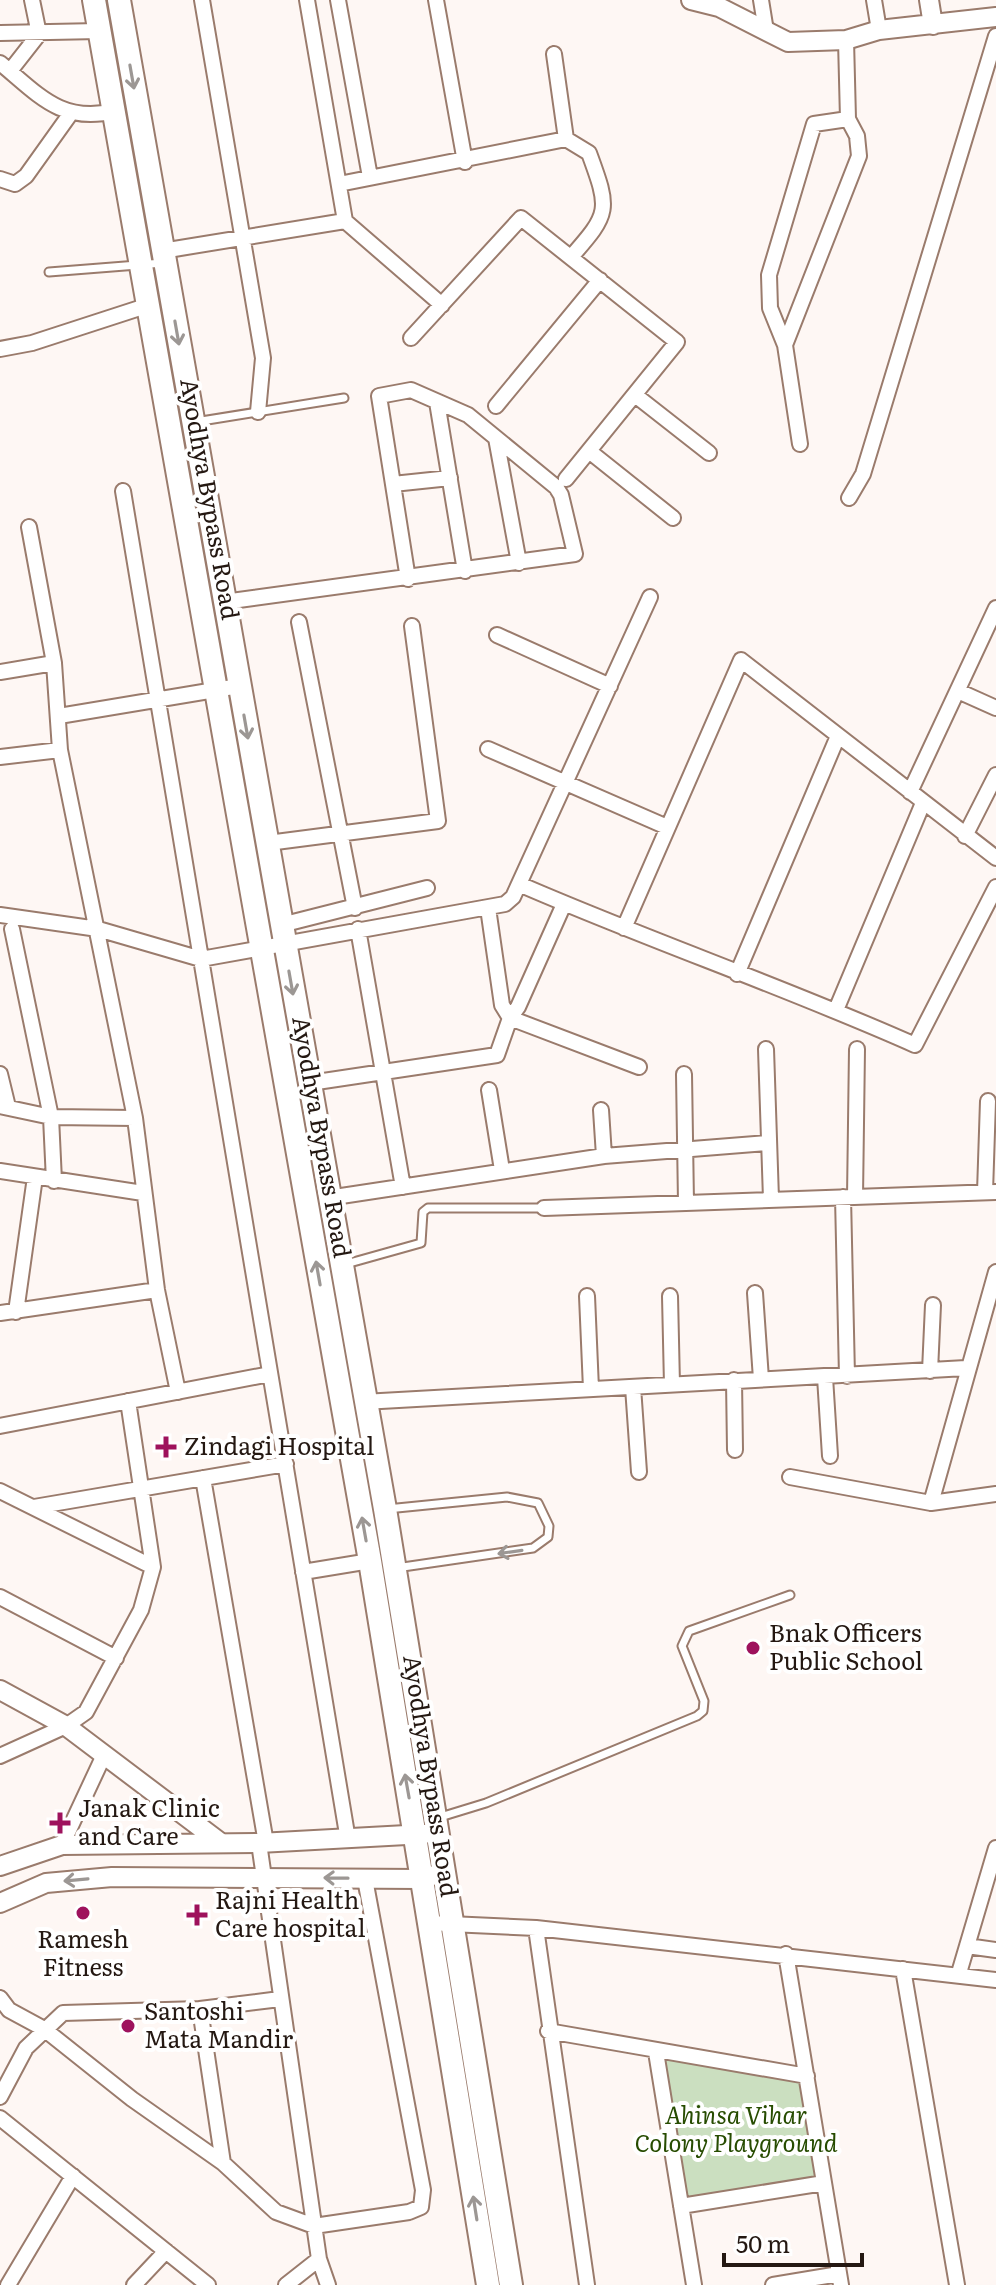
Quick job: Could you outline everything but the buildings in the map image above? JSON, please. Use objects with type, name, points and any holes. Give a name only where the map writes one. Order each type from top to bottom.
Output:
[{"type":"main road","name":"Ayodhya Bypass Road","points":[[94,0],[115,111],[156,260],[193,423],[268,843],[275,938],[374,1596],[429,1829]]},
{"type":"main road","name":"Ayodhya Bypass Road","points":[[119,0],[156,260],[149,305],[216,689],[310,1083],[363,1402],[399,1593],[429,1829],[431,1876],[511,2285]]},
{"type":"main road","points":[[374,1596],[399,1593]]},
{"type":"main road","name":"Ayodhya Bypass Road","points":[[439,1923],[488,2285]]},
{"type":"street","points":[[32,0],[39,34]]},
{"type":"street","points":[[202,0],[240,239],[263,358],[258,412]]},
{"type":"street","points":[[307,0],[345,221],[442,305]]},
{"type":"street","points":[[338,0],[370,177]]},
{"type":"street","points":[[436,0],[465,162]]},
{"type":"street","points":[[691,0],[719,7],[788,42],[846,40],[879,30],[996,17]]},
{"type":"street","points":[[761,0],[766,31]]},
{"type":"street","points":[[874,0],[879,30]]},
{"type":"street","points":[[929,0],[933,25]]},
{"type":"street","points":[[0,33],[99,31]]},
{"type":"street","points":[[39,34],[5,67],[48,102],[71,113],[90,117],[115,111]]},
{"type":"street","points":[[849,498],[863,474],[996,36]]},
{"type":"street","points":[[785,345],[859,156],[857,136],[848,119],[846,40]]},
{"type":"street","points":[[554,54],[566,139]]},
{"type":"street","points":[[0,179],[15,184],[26,176],[71,113]]},
{"type":"street","points":[[800,444],[785,345],[770,308],[769,275],[814,124],[848,119]]},
{"type":"street","points":[[339,184],[465,162],[566,139],[589,153],[604,208],[599,225],[571,257]]},
{"type":"street","points":[[411,338],[521,218],[677,342],[566,479]]},
{"type":"street","points":[[156,260],[240,239],[345,221]]},
{"type":"street","points":[[496,406],[600,280]]},
{"type":"street","points":[[0,349],[32,343],[149,305]]},
{"type":"street","points":[[224,602],[408,579],[575,554],[561,495],[556,487],[468,415],[411,390],[379,396],[408,579]]},
{"type":"street","points":[[635,395],[709,453]]},
{"type":"street","points":[[437,402],[465,571]]},
{"type":"street","points":[[496,438],[519,563]]},
{"type":"street","points":[[589,451],[673,518]]},
{"type":"street","points":[[393,484],[450,478]]},
{"type":"street","points":[[123,491],[348,1840]]},
{"type":"street","points":[[29,527],[54,663],[60,750],[135,1118],[157,1290],[178,1392]]},
{"type":"street","points":[[275,938],[358,929],[505,904],[519,884],[650,597]]},
{"type":"street","points":[[910,792],[996,608]]},
{"type":"street","points":[[299,622],[355,908]]},
{"type":"street","points":[[268,843],[438,821],[412,626]]},
{"type":"street","points":[[497,635],[610,686]]},
{"type":"street","points":[[624,928],[741,660],[996,858]]},
{"type":"street","points":[[0,672],[54,663]]},
{"type":"street","points":[[59,716],[239,686]]},
{"type":"street","points":[[958,691],[996,708]]},
{"type":"street","points":[[737,974],[838,736]]},
{"type":"street","points":[[488,749],[667,827]]},
{"type":"street","points":[[0,757],[60,750]]},
{"type":"street","points":[[965,836],[996,775]]},
{"type":"street","points":[[836,1010],[923,803]]},
{"type":"street","points":[[519,884],[737,974],[836,1010],[915,1045],[996,887]]},
{"type":"street","points":[[1,913],[98,929],[201,959],[275,938],[355,908],[427,888]]},
{"type":"street","points":[[310,1083],[497,1055],[510,1018],[518,1007],[564,904]]},
{"type":"street","points":[[488,908],[502,1005],[510,1018],[639,1067]]},
{"type":"street","points":[[12,929],[51,1117],[54,1181]]},
{"type":"street","points":[[358,929],[386,1073],[403,1187]]},
{"type":"street","points":[[766,1049],[771,1199]]},
{"type":"street","points":[[847,1376],[849,1197],[857,1049]]},
{"type":"street","points":[[0,1074],[4,1107],[51,1117],[135,1118]]},
{"type":"street","points":[[684,1074],[686,1203]]},
{"type":"street","points":[[489,1090],[502,1170]]},
{"type":"street","points":[[544,1208],[991,1192],[988,1101]]},
{"type":"street","points":[[601,1110],[604,1156]]},
{"type":"street","points":[[328,1198],[604,1156],[768,1143]]},
{"type":"street","points":[[0,1171],[143,1193]]},
{"type":"street","points":[[16,1312],[35,1177]]},
{"type":"street","points":[[931,1503],[966,1368],[996,1272]]},
{"type":"street","points":[[0,1313],[157,1290]]},
{"type":"street","points":[[755,1293],[761,1379]]},
{"type":"street","points":[[587,1296],[591,1389]]},
{"type":"street","points":[[670,1296],[672,1385]]},
{"type":"street","points":[[930,1371],[933,1305]]},
{"type":"street","points":[[363,1402],[966,1368]]},
{"type":"street","points":[[0,1426],[270,1374]]},
{"type":"street","points":[[825,1377],[830,1456]]},
{"type":"street","points":[[734,1380],[735,1450]]},
{"type":"street","points":[[633,1387],[639,1472]]},
{"type":"street","points":[[0,1756],[66,1726],[86,1712],[141,1610],[153,1567],[128,1401]]},
{"type":"street","points":[[34,1507],[286,1464]]},
{"type":"street","points":[[790,1477],[931,1503],[996,1494]]},
{"type":"street","points":[[203,1478],[262,1843],[263,1876],[319,2259],[328,2285]]},
{"type":"street","points":[[0,1491],[153,1567]]},
{"type":"street","points":[[303,1572],[370,1561]]},
{"type":"street","points":[[0,1597],[116,1658]]},
{"type":"street","points":[[0,1690],[66,1726],[221,1843]]},
{"type":"street","points":[[62,1845],[104,1755]]},
{"type":"street","points":[[0,1866],[62,1845],[348,1840],[429,1829]]},
{"type":"street","points":[[959,1973],[996,1848]]},
{"type":"street","points":[[0,1903],[46,1883],[112,1877],[365,1879],[431,1876]]},
{"type":"street","points":[[3,2008],[44,2029],[132,2099],[223,2163],[276,2212],[314,2226],[409,2212],[421,2207],[423,2190],[365,1879]]},
{"type":"street","points":[[439,1923],[536,1928],[959,1973],[996,1980]]},
{"type":"street","points":[[536,1928],[548,2031],[587,2285]]},
{"type":"street","points":[[967,1946],[996,1950]]},
{"type":"street","points":[[773,2285],[840,2280],[786,1954]]},
{"type":"street","points":[[903,1969],[957,2285]]},
{"type":"street","points":[[0,2097],[26,2048],[63,2013],[77,2010],[200,2009],[280,1999]]},
{"type":"street","points":[[200,2009],[223,2163]]},
{"type":"street","points":[[548,2031],[807,2076]]},
{"type":"street","points":[[656,2052],[694,2285]]},
{"type":"street","points":[[0,2118],[208,2285]]},
{"type":"street","points":[[8,2285],[73,2176]]},
{"type":"street","points":[[681,2206],[824,2183]]},
{"type":"street","points":[[134,2285],[166,2251]]},
{"type":"street","points":[[286,2285],[319,2259]]},
{"type":"lane","points":[[49,272],[156,260]]},
{"type":"lane","points":[[193,423],[344,398]]},
{"type":"lane","points":[[340,1265],[421,1243],[423,1212],[428,1208],[544,1208]]},
{"type":"lane","points":[[385,1509],[514,1497],[538,1503],[549,1526],[548,1537],[533,1548],[395,1569]]},
{"type":"lane","points":[[429,1829],[697,1716],[703,1711],[704,1701],[682,1646],[689,1631],[790,1595]]},
{"type":"green space","name":"Ahinsa Vihar Colony Playground","points":[[658,2053],[807,2075],[822,2182],[683,2203]]},
{"type":"place","name":"Zindagi Hospital","points":[[166,1447]]},
{"type":"place","name":"Bnak Officers Public School","points":[[753,1648]]},
{"type":"place","name":"Janak Clinic and Care","points":[[60,1823]]},
{"type":"place","name":"Ramesh Fitness","points":[[83,1913]]},
{"type":"place","name":"Rajni Health Care hospital","points":[[197,1915]]},
{"type":"place","name":"Santoshi Mata Mandir","points":[[128,2026]]}]
